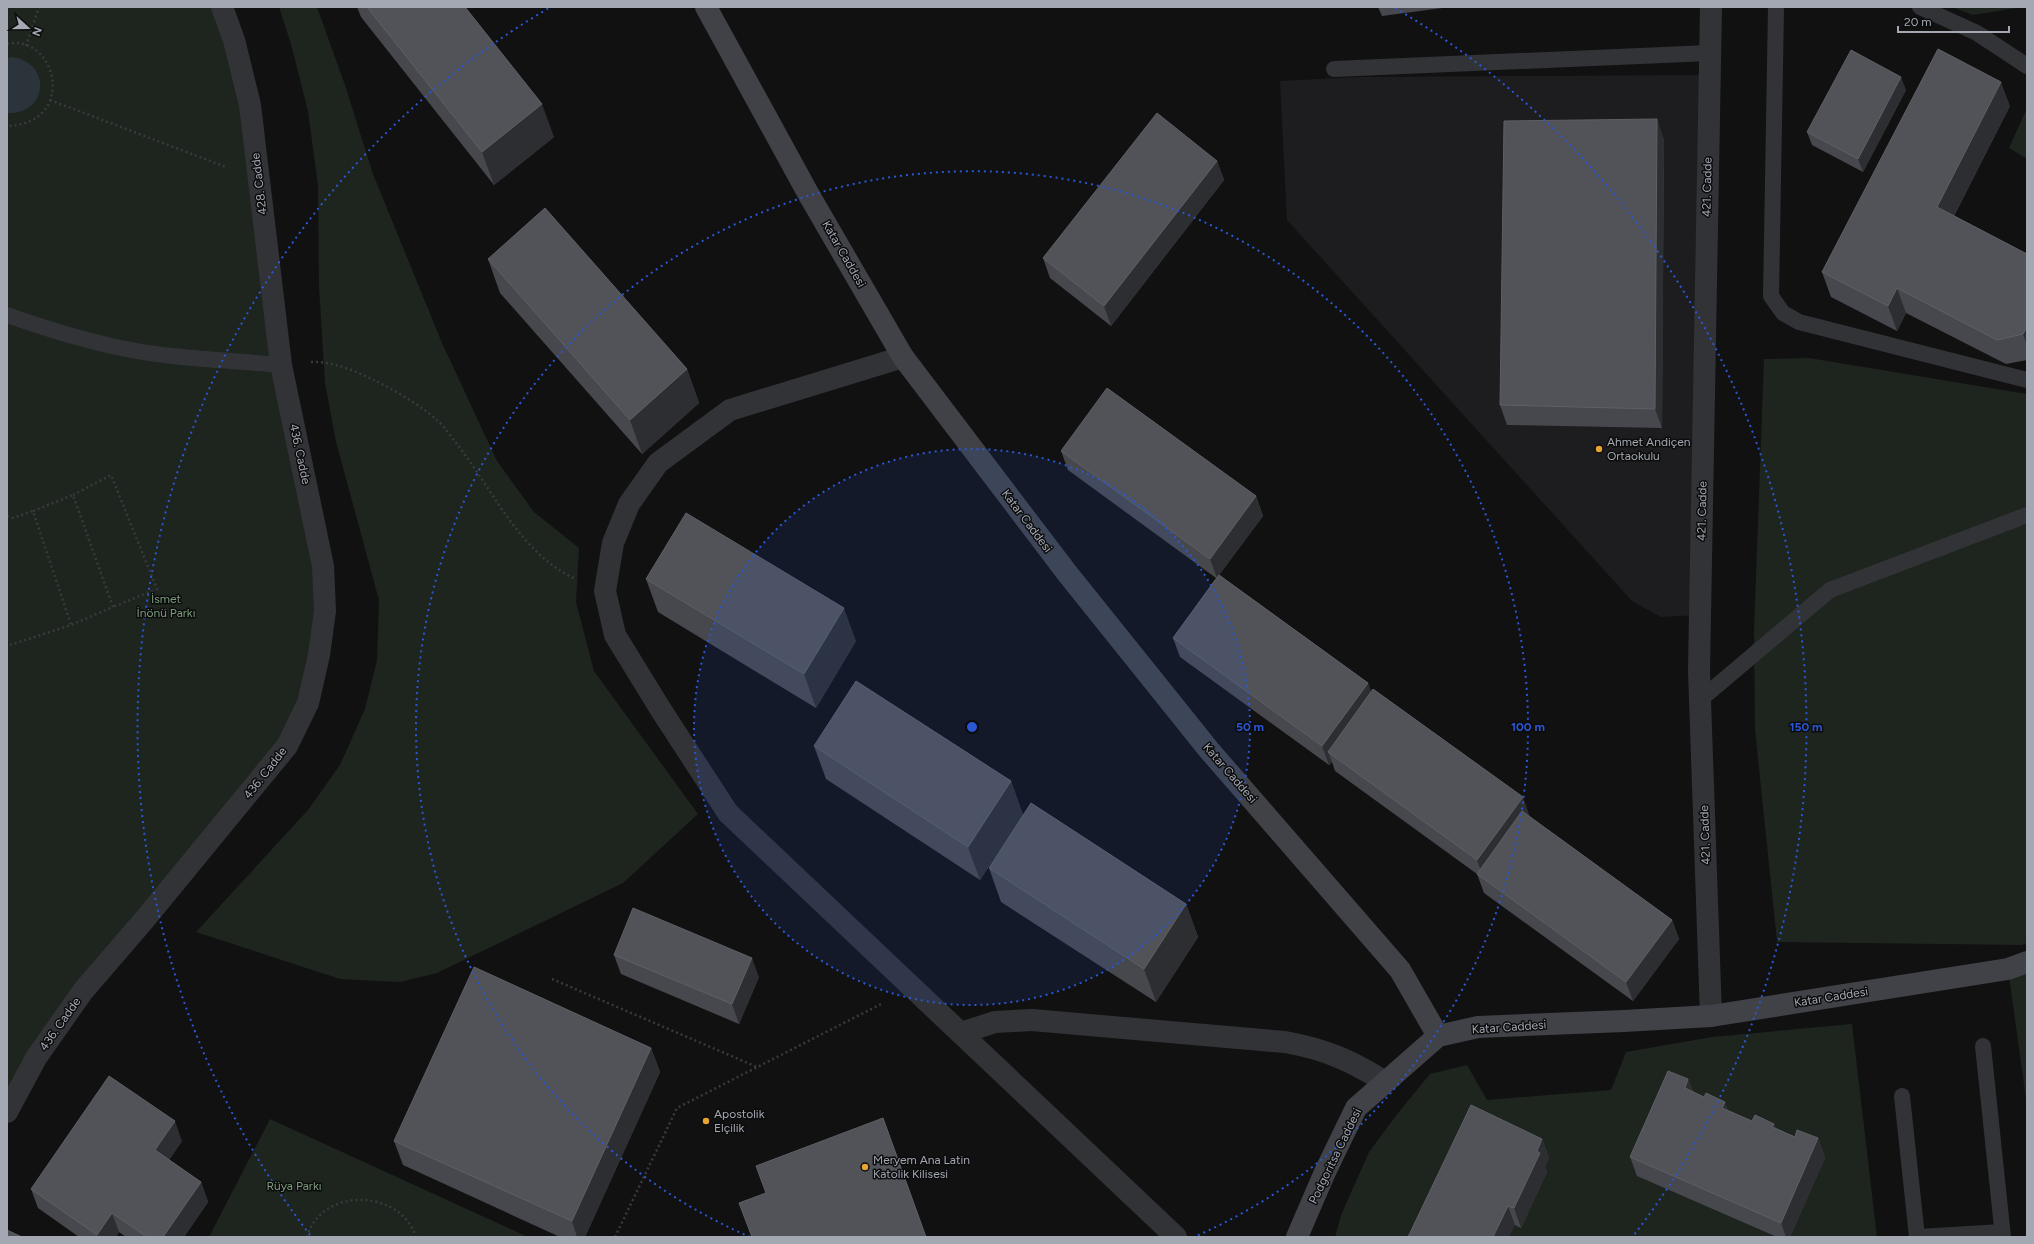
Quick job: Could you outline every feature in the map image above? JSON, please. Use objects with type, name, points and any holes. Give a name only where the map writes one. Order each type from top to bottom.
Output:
[{"type":"main road","name":"Katar Caddesi","points":[[706,7],[809,194],[903,357],[1067,573],[1209,750],[1400,970],[1438,1036],[1478,1027],[1711,1016],[2008,969],[2027,962]]},
{"type":"main road","name":"Podgoritsa Caddesi","points":[[1297,1237],[1325,1172],[1356,1108],[1438,1036]]},
{"type":"street","name":"428. Cadde","points":[[222,7],[234,40],[250,105],[281,365]]},
{"type":"street","name":"421. Cadde","points":[[1710,7],[1700,700],[1711,1016]]},
{"type":"street","points":[[903,357],[730,410],[658,463],[629,504],[613,543],[605,591],[616,635],[661,710],[728,812],[1176,1237]]},
{"type":"street","name":"436. Cadde","points":[[7,1112],[36,1058],[83,991],[145,919],[287,746],[308,703],[319,655],[325,611],[323,566],[281,365]]},
{"type":"street","points":[[962,1033],[995,1022],[1032,1020],[1285,1042],[1311,1047],[1336,1055],[1362,1067],[1386,1082]]},
{"type":"lane","points":[[1776,7],[1771,296],[1783,313],[1799,322],[2027,380]]},
{"type":"lane","points":[[1920,7],[1977,33],[2027,66]]},
{"type":"lane","points":[[1334,69],[1709,53]]},
{"type":"lane","points":[[7,315],[48,330],[122,348],[185,357],[281,365]]},
{"type":"lane","points":[[1700,700],[1830,590],[2027,515]]},
{"type":"lane","points":[[1902,1096],[1918,1237],[2003,1235],[1983,1046]]},
{"type":"path","points":[[26,46],[38,7]]},
{"type":"path","points":[[7,44],[26,46],[36,50],[45,59],[51,71],[53,83],[50,100],[46,109],[35,119],[22,125],[7,126]]},
{"type":"path","points":[[50,100],[259,179]]},
{"type":"path","points":[[281,365],[325,361],[363,375],[392,389],[438,421],[476,469],[510,521],[536,552],[562,573],[605,591]]},
{"type":"path","points":[[7,516],[13,518],[73,496],[111,475],[157,589],[71,625],[7,646]]},
{"type":"path","points":[[73,496],[113,607]]},
{"type":"path","points":[[33,511],[71,625]]},
{"type":"path","points":[[552,979],[757,1067]]},
{"type":"path","points":[[615,1237],[677,1108],[914,987]]},
{"type":"path","points":[[307,1237],[320,1216],[336,1205],[354,1199],[373,1200],[390,1207],[405,1219],[416,1237]]},
{"type":"shaded area","points":[[13,57],[26,61],[35,69],[39,78],[40,88],[37,98],[30,106],[20,111],[7,113],[7,58]]},
{"type":"shaded area","name":"Ahmet Andiçen Ortaokulu","points":[[1708,75],[1700,615],[1661,617],[1632,601],[1287,220],[1280,81],[1359,77]]},
{"type":"green space","name":"İsmet İnönü Parkı","points":[[7,7],[222,7],[323,566],[308,703],[145,919],[7,1112]]},
{"type":"green space","points":[[279,7],[317,7],[345,85],[373,174],[442,343],[497,461],[534,512],[579,548],[576,602],[594,671],[698,814],[623,883],[437,973],[400,982],[340,979],[196,932],[308,810],[340,765],[365,709],[377,660],[379,600],[336,442],[325,383],[319,287],[318,186],[308,111],[291,44]]},
{"type":"green space","points":[[1952,7],[2023,7],[1973,15]]},
{"type":"green space","points":[[2027,108],[2027,159],[2009,148]]},
{"type":"green space","points":[[1809,358],[2027,394],[2027,943],[2022,945],[1777,942],[1755,729],[1754,630],[1764,359]]},
{"type":"green space","points":[[2027,962],[2027,1106],[2008,969]]},
{"type":"green space","points":[[1852,1024],[1877,1237],[1335,1237],[1341,1215],[1369,1152],[1430,1074],[1467,1065],[1487,1100],[1611,1090],[1626,1052],[1712,1037]]},
{"type":"green space","name":"Rüya Parkı","points":[[270,1119],[528,1237],[209,1237]]},
{"type":"building","points":[[367,7],[465,7],[542,104],[482,152]]},
{"type":"building","points":[[1938,49],[2001,82],[1937,207],[2027,254],[2027,327],[2023,334],[1997,340],[1897,288],[1888,306],[1822,272]]},
{"type":"building","points":[[1851,50],[1901,77],[1858,159],[1807,132]]},
{"type":"building","points":[[1157,113],[1217,161],[1104,306],[1043,258]]},
{"type":"building","points":[[1657,119],[1655,409],[1500,405],[1504,121]]},
{"type":"building","points":[[545,208],[687,369],[630,420],[488,259]]},
{"type":"building","points":[[1107,388],[1256,496],[1210,559],[1061,451]]},
{"type":"building","points":[[686,513],[844,608],[804,674],[646,579]]},
{"type":"building","points":[[1219,575],[1368,683],[1322,746],[1173,638]]},
{"type":"building","points":[[856,681],[1011,781],[968,847],[814,746]]},
{"type":"building","points":[[1373,689],[1523,797],[1477,860],[1328,752]]},
{"type":"building","points":[[1031,803],[1186,904],[1144,969],[989,868]]},
{"type":"building","points":[[1522,811],[1672,920],[1626,982],[1477,874]]},
{"type":"building","points":[[633,908],[752,958],[732,1004],[614,955]]},
{"type":"building","points":[[474,967],[651,1048],[572,1221],[394,1141]]},
{"type":"building","points":[[1668,1071],[1688,1079],[1685,1088],[1704,1097],[1706,1093],[1725,1102],[1722,1108],[1752,1121],[1755,1115],[1774,1124],[1772,1127],[1795,1137],[1797,1130],[1818,1138],[1781,1223],[1630,1157]]},
{"type":"building","points":[[109,1076],[175,1121],[155,1150],[201,1182],[163,1237],[147,1237],[112,1213],[97,1235],[31,1189]]},
{"type":"building","points":[[1471,1105],[1542,1139],[1537,1151],[1540,1153],[1514,1208],[1508,1206],[1493,1237],[1408,1237]]},
{"type":"building","name":"Meryem Ana Latin Katolik Kilisesi","points":[[883,1118],[926,1237],[752,1237],[739,1203],[766,1193],[756,1166]]},
{"type":"building","points":[[7,1230],[22,1237],[7,1237]]},
{"type":"place","name":"Ahmet Andiçen Ortaokulu","points":[[1599,449]]},
{"type":"place","name":"Apostolik Elçilik","points":[[706,1121]]},
{"type":"place","name":"Meryem Ana Latin Katolik Kilisesi","points":[[865,1167]]}]
